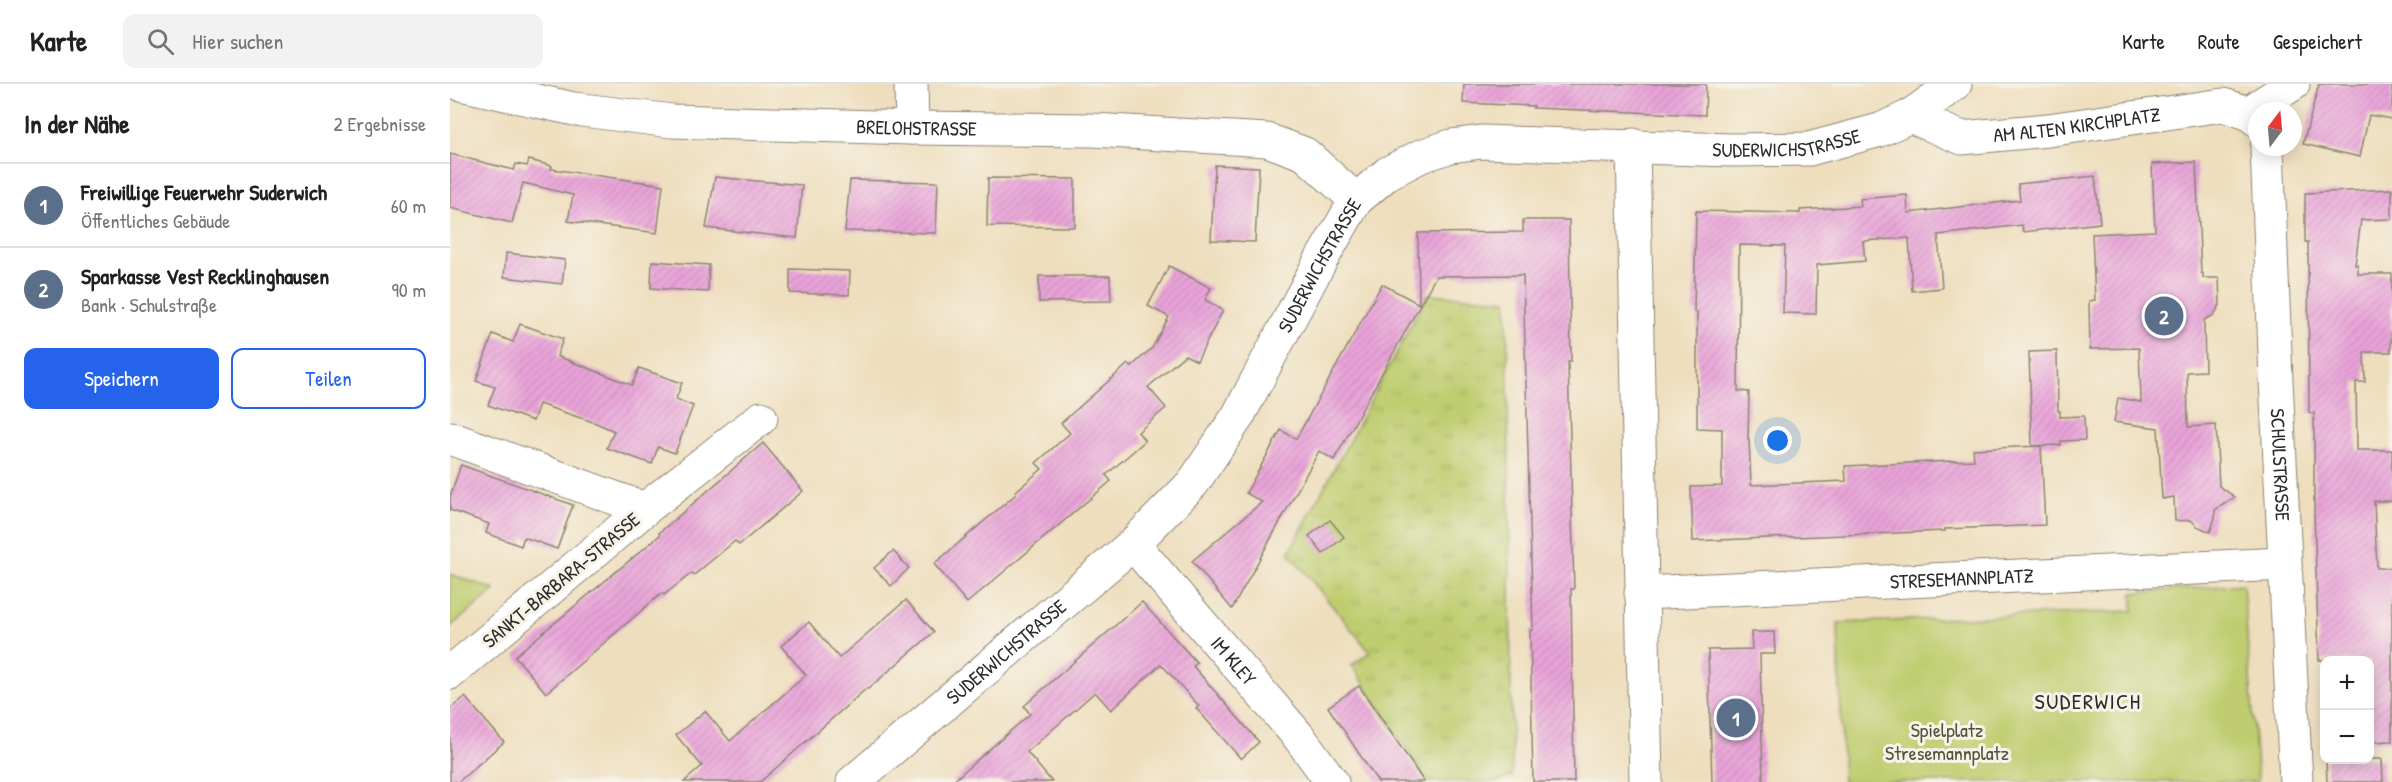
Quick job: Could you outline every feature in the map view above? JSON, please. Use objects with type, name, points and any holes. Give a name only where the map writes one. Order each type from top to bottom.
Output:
[{"type":"street","name":"BRELOHSTRASSE","points":[[460,84],[574,109],[672,120],[912,128],[1092,130],[1267,140],[1305,154],[1356,200]]},
{"type":"street","points":[[911,84],[912,128]]},
{"type":"street","name":"SUDERWICHSTRASSE","points":[[853,782],[1133,544],[1193,483],[1238,416],[1321,260],[1356,200],[1388,173],[1421,156],[1451,146],[1481,142],[1633,145],[1732,150],[1809,149],[1880,130],[1910,116],[1954,84]]},
{"type":"street","name":"AM ALTEN KIRCHPLATZ","points":[[2270,102],[2293,84]]},
{"type":"street","name":"AM ALTEN KIRCHPLATZ","points":[[1910,116],[1962,138],[2048,130],[2223,105],[2248,114]]},
{"type":"street","points":[[1633,145],[1646,782]]},
{"type":"street","name":"SCHULSTRASSE","points":[[2267,156],[2284,564],[2296,782]]},
{"type":"street","name":"SANKT-BARBARA-STRASSE","points":[[450,673],[645,509],[761,418]]},
{"type":"street","name":"SANKT-BARBARA-STRASSE","points":[[450,438],[645,509]]},
{"type":"street","name":"IM KLEY","points":[[1133,544],[1299,737],[1332,782]]},
{"type":"street","name":"STRESEMANNPLATZ","points":[[1641,593],[2284,564]]},
{"type":"green space","points":[[1428,294],[1507,300],[1512,776],[1497,782],[1428,782],[1352,665],[1370,652],[1289,553]]},
{"type":"green space","points":[[450,574],[495,590],[450,627]]},
{"type":"green space","name":"Spielplatz Stresemannplatz","points":[[2243,584],[2258,782],[1843,782],[1838,623],[2133,611],[2133,593]]},
{"type":"building","points":[[1464,84],[1706,84],[1705,115],[1463,103]]},
{"type":"building","points":[[2319,84],[2392,84],[2392,119],[2369,115],[2360,157],[2303,144]]},
{"type":"building","points":[[450,154],[514,170],[516,164],[527,166],[529,160],[552,166],[551,169],[663,185],[657,233],[568,221],[573,195],[523,183],[512,223],[450,208]]},
{"type":"building","points":[[2196,162],[2201,273],[2203,273],[2203,278],[2219,278],[2220,305],[2214,315],[2204,320],[2205,371],[2187,372],[2188,427],[2216,425],[2219,486],[2235,497],[2215,510],[2210,532],[2197,526],[2191,520],[2175,521],[2174,497],[2162,499],[2158,428],[2114,422],[2118,398],[2141,402],[2139,348],[2090,349],[2089,301],[2095,300],[2092,234],[2155,231],[2152,164]]},
{"type":"building","points":[[1215,165],[1259,167],[1255,242],[1211,240]]},
{"type":"building","points":[[2095,176],[2100,223],[2023,232],[2022,225],[1938,235],[1942,288],[1912,291],[1909,238],[1863,241],[1865,261],[1817,265],[1816,314],[1783,313],[1785,246],[1739,245],[1738,391],[1749,392],[1748,440],[1751,485],[1846,481],[1845,466],[1974,460],[1973,449],[2041,446],[2045,525],[1693,541],[1691,487],[1722,486],[1722,429],[1697,428],[1697,312],[1694,312],[1696,211],[1800,213],[1800,210],[1861,206],[1860,199],[1907,195],[1908,213],[2020,200],[2018,184]]},
{"type":"building","points":[[715,177],[802,185],[797,238],[706,228]]},
{"type":"building","points":[[988,178],[1075,179],[1075,227],[987,226]]},
{"type":"building","points":[[850,180],[938,182],[936,233],[845,231]]},
{"type":"building","points":[[2392,189],[2392,219],[2361,220],[2355,265],[2358,265],[2358,274],[2392,274],[2391,352],[2364,352],[2365,382],[2356,382],[2357,450],[2392,450],[2392,501],[2374,501],[2377,568],[2392,568],[2392,741],[2374,742],[2374,656],[2320,656],[2319,660],[2314,513],[2314,413],[2309,413],[2308,242],[2305,242],[2305,193]]},
{"type":"building","points":[[1523,220],[1569,220],[1571,362],[1568,362],[1574,589],[1571,589],[1574,782],[1533,782],[1530,630],[1533,630],[1523,275],[1436,276],[1334,460],[1319,451],[1232,609],[1192,561],[1262,502],[1246,493],[1281,430],[1296,439],[1382,284],[1419,304],[1418,233],[1523,232]]},
{"type":"building","points":[[506,253],[565,260],[562,284],[504,277]]},
{"type":"building","points":[[652,261],[709,265],[708,292],[651,288]]},
{"type":"building","points":[[1169,266],[1211,288],[1205,300],[1223,310],[1197,361],[1185,355],[1148,387],[1166,408],[1138,432],[1145,441],[1106,475],[1111,481],[967,603],[934,564],[1042,469],[1036,463],[1070,433],[1061,423],[1128,364],[1131,367],[1152,348],[1169,317],[1148,306]]},
{"type":"building","points":[[790,269],[850,271],[849,295],[790,293]]},
{"type":"building","points":[[1039,276],[1110,276],[1111,301],[1039,302]]},
{"type":"building","points":[[520,324],[563,339],[557,356],[632,385],[639,368],[682,383],[676,399],[693,406],[675,453],[658,447],[652,464],[607,448],[614,431],[596,423],[539,404],[533,421],[488,405],[495,387],[476,381],[493,334],[513,342]]},
{"type":"building","points":[[2057,351],[2058,411],[2060,411],[2060,417],[2084,416],[2085,440],[2061,441],[2061,445],[2032,446],[2029,352]]},
{"type":"building","points":[[763,443],[803,491],[739,545],[735,541],[694,575],[692,573],[664,595],[662,593],[546,693],[515,656],[660,535],[659,533]]},
{"type":"building","points":[[461,465],[573,505],[557,549],[524,537],[521,546],[486,533],[489,524],[450,510],[450,496]]},
{"type":"building","points":[[1330,520],[1344,537],[1323,554],[1309,536]]},
{"type":"building","points":[[893,551],[909,568],[891,586],[874,568]]},
{"type":"building","points":[[906,600],[934,632],[760,782],[684,782],[702,766],[676,735],[705,711],[730,741],[806,675],[781,646],[809,622],[839,658]]},
{"type":"building","points":[[1142,602],[1197,663],[1193,666],[1259,742],[1241,759],[1196,708],[1199,706],[1161,664],[1111,710],[1095,692],[1027,752],[1052,782],[952,782],[1030,714],[1024,706]]},
{"type":"building","points":[[1751,632],[1774,632],[1775,654],[1760,654],[1763,782],[1712,782],[1708,650],[1752,649]]},
{"type":"building","points":[[1359,686],[1424,782],[1378,782],[1328,707]]},
{"type":"building","points":[[465,697],[504,742],[458,782],[450,782],[450,709]]},
{"type":"building","points":[[2374,759],[2382,759],[2383,782],[2327,782],[2326,764],[2374,764]]},
{"type":"place","name":"Sparkasse Vest Recklinghausen","points":[[2164,316]]},
{"type":"place","name":"Freiwillige Feuerwehr Suderwich","points":[[1736,718]]},
{"type":"district","name":"SUDERWICH","points":[[2088,701]]}]
